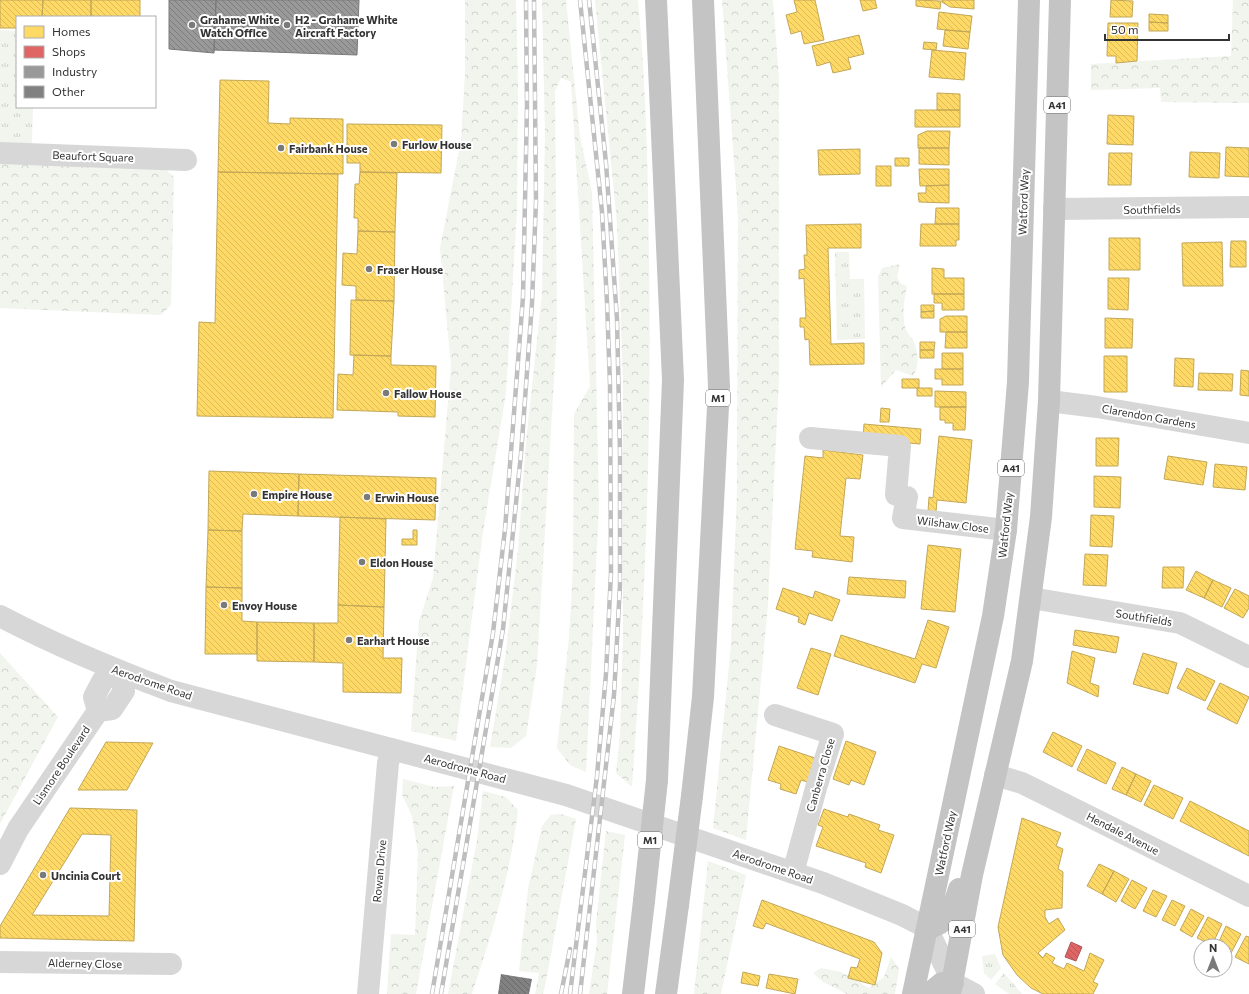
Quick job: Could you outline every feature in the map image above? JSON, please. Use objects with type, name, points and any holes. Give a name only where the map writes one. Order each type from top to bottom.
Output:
[{"type":"highway","name":"M1","points":[[632,994],[657,780],[673,380],[656,0]]},
{"type":"highway","name":"M1","points":[[666,994],[692,796],[703,697],[719,387],[703,0]]},
{"type":"highway","name":"Watford Way","points":[[914,994],[993,616],[1006,530],[1018,382],[1029,0]]},
{"type":"highway","name":"A41","points":[[952,989],[972,875],[1022,661],[1041,518],[1049,401],[1060,0]]},
{"type":"highway","name":"A41","points":[[927,928],[938,924],[949,916],[960,886],[972,875]]},
{"type":"highway","points":[[929,994],[942,983],[952,989]]},
{"type":"street","name":"Beaufort Square","points":[[0,153],[186,160]]},
{"type":"street","name":"Southfields","points":[[1054,210],[1249,207]]},
{"type":"street","name":"Clarendon Gardens","points":[[1049,401],[1249,433]]},
{"type":"street","name":"Wilshaw Close","points":[[810,438],[900,446],[896,495],[907,497],[903,518],[1006,530]]},
{"type":"street","name":"Southfields","points":[[1031,598],[1180,622],[1249,657]]},
{"type":"street","name":"Aerodrome Road","points":[[0,616],[29,631],[119,672],[171,691],[566,795],[793,873],[902,915],[927,928]]},
{"type":"street","name":"Lismore Boulevard","points":[[0,864],[18,829],[98,710],[94,697],[103,680],[119,672]]},
{"type":"street","name":"Canberra Close","points":[[775,715],[833,734],[816,788],[793,873]]},
{"type":"street","name":"Rowan Drive","points":[[368,994],[388,763],[392,749]]},
{"type":"street","name":"Hendale Avenue","points":[[995,775],[1022,783],[1249,896]]},
{"type":"street","points":[[927,928],[952,989],[974,994]]},
{"type":"street","name":"Alderney Close","points":[[0,962],[170,964]]},
{"type":"green space","points":[[465,0],[516,0],[518,83],[517,211],[506,393],[483,532],[456,741],[411,731],[419,621],[433,578],[451,366],[440,248],[461,141],[465,75]]},
{"type":"green space","points":[[542,0],[566,0],[580,137],[592,192],[599,505],[586,772],[570,765],[557,748],[569,638],[573,569],[574,414],[590,386],[571,82],[561,78],[555,91],[557,329],[537,665],[526,736],[511,748],[490,747],[505,658],[518,550],[526,442],[542,294],[545,133]]},
{"type":"green space","points":[[595,0],[638,0],[645,96],[650,323],[648,456],[641,654],[632,787],[616,773],[620,734],[623,635],[623,380],[617,223]]},
{"type":"green space","points":[[722,0],[773,0],[779,78],[779,378],[768,605],[746,840],[713,828],[731,645],[737,492],[738,214]]},
{"type":"green space","points":[[1233,0],[1249,0],[1249,103],[1161,102],[1160,88],[1091,90],[1091,64],[1231,56]]},
{"type":"green space","points":[[0,30],[16,31],[16,108],[33,108],[32,144],[0,142]]},
{"type":"green space","points":[[0,161],[163,167],[174,177],[171,305],[161,315],[0,308]]},
{"type":"green space","points":[[835,252],[849,252],[850,279],[864,279],[865,339],[837,340]]},
{"type":"green space","points":[[900,264],[897,277],[901,284],[907,286],[904,306],[904,322],[906,331],[915,344],[917,353],[917,368],[913,376],[896,370],[881,387],[878,277],[882,268]]},
{"type":"green space","points":[[0,653],[58,717],[0,824]]},
{"type":"green space","points":[[403,779],[435,787],[454,786],[416,994],[387,994],[391,934],[415,935],[418,853],[412,816],[402,795]]},
{"type":"green space","points":[[483,791],[506,797],[518,810],[515,833],[500,903],[472,994],[448,994],[477,840]]},
{"type":"green space","points":[[561,814],[576,819],[543,994],[535,994],[539,973],[519,971],[528,889],[542,826],[551,815]]},
{"type":"green space","points":[[606,831],[625,835],[607,994],[589,994],[597,941],[596,922]]},
{"type":"green space","points":[[708,861],[746,875],[721,994],[694,994]]},
{"type":"green space","points":[[995,954],[1001,968],[991,980],[984,973],[982,956]]},
{"type":"green space","points":[[891,957],[899,969],[895,994],[847,994],[823,982],[813,973],[821,968],[841,972],[869,988],[884,977]]},
{"type":"green space","points":[[1004,973],[1022,994],[1009,994],[995,984]]},
{"type":"building: Homes","points":[[0,0],[43,0],[42,16],[16,16],[16,28],[0,28]]},
{"type":"building: Homes","points":[[43,0],[91,0],[91,16],[42,16]]},
{"type":"building: Homes","points":[[91,0],[140,0],[140,16],[91,16]]},
{"type":"building: Homes","points":[[794,0],[815,0],[824,40],[804,44],[801,31],[791,34],[786,15],[797,12]]},
{"type":"building: Homes","points":[[860,0],[875,0],[877,8],[863,11]]},
{"type":"building: Homes","points":[[916,0],[941,1],[940,9],[916,6]]},
{"type":"building: Homes","points":[[942,0],[974,0],[974,9],[950,7],[942,2]]},
{"type":"building: Homes","points":[[1111,0],[1133,1],[1132,17],[1110,17]]},
{"type":"building: Homes","points":[[939,12],[972,16],[970,32],[937,29]]},
{"type":"building: Homes","points":[[1149,14],[1168,15],[1168,23],[1149,22]]},
{"type":"building: Homes","points":[[1149,22],[1168,23],[1168,31],[1149,31]]},
{"type":"building: Homes","points":[[1108,23],[1138,23],[1137,61],[1116,63],[1116,56],[1107,56]]},
{"type":"building: Homes","points":[[945,30],[970,32],[968,49],[943,46]]},
{"type":"building: Homes","points":[[859,35],[864,54],[848,58],[851,69],[833,73],[830,62],[817,66],[812,46]]},
{"type":"building: Homes","points":[[924,42],[937,43],[936,50],[923,49]]},
{"type":"building: Homes","points":[[932,50],[966,53],[964,80],[929,77]]},
{"type":"building: Homes","name":"Fairbank House","points":[[220,80],[269,81],[268,123],[290,124],[290,118],[343,119],[343,174],[218,172]]},
{"type":"building: Homes","points":[[937,93],[960,94],[960,110],[937,110]]},
{"type":"building: Homes","points":[[915,110],[960,110],[960,127],[915,127]]},
{"type":"building: Homes","points":[[1108,115],[1134,116],[1133,145],[1107,144]]},
{"type":"building: Homes","name":"Furlow House","points":[[347,124],[442,125],[441,173],[360,172],[360,163],[347,163]]},
{"type":"building: Homes","points":[[927,131],[950,131],[949,148],[918,148],[918,135]]},
{"type":"building: Homes","points":[[1226,147],[1249,148],[1249,177],[1225,176]]},
{"type":"building: Homes","points":[[919,148],[949,148],[949,165],[919,164]]},
{"type":"building: Homes","points":[[860,149],[860,174],[819,175],[818,150]]},
{"type":"building: Homes","points":[[1190,152],[1220,153],[1219,178],[1189,177]]},
{"type":"building: Homes","points":[[1109,153],[1132,153],[1131,185],[1108,185]]},
{"type":"building: Homes","points":[[895,158],[909,158],[909,166],[895,166]]},
{"type":"building: Homes","points":[[876,166],[891,166],[891,186],[876,186]]},
{"type":"building: Homes","points":[[919,169],[949,169],[949,185],[920,186]]},
{"type":"building: Homes","points":[[218,172],[338,174],[333,418],[197,416],[199,322],[215,323]]},
{"type":"building: Homes","points":[[360,172],[397,173],[395,232],[358,231],[358,218],[354,218],[355,184],[359,184]]},
{"type":"building: Homes","points":[[949,185],[949,203],[919,202],[918,193],[926,193],[926,186]]},
{"type":"building: Homes","points":[[936,208],[959,208],[959,224],[935,224]]},
{"type":"building: Homes","points":[[861,224],[861,248],[828,248],[831,344],[864,343],[864,364],[810,365],[809,339],[805,340],[804,327],[800,327],[800,318],[806,318],[804,278],[799,279],[799,270],[805,269],[804,255],[807,255],[806,225]]},
{"type":"building: Homes","points":[[921,224],[959,224],[959,240],[956,240],[956,246],[920,246]]},
{"type":"building: Homes","name":"Fraser House","points":[[358,231],[395,232],[394,301],[356,300],[356,286],[342,285],[343,253],[357,254]]},
{"type":"building: Homes","points":[[1109,238],[1140,238],[1140,270],[1109,270]]},
{"type":"building: Homes","points":[[1231,241],[1246,241],[1246,267],[1230,267]]},
{"type":"building: Homes","points":[[1222,242],[1223,286],[1183,286],[1182,243]]},
{"type":"building: Homes","points":[[932,268],[944,269],[944,278],[964,278],[964,294],[932,294]]},
{"type":"building: Homes","points":[[1108,278],[1129,278],[1128,310],[1108,309]]},
{"type":"building: Homes","points":[[934,294],[964,294],[964,310],[942,310],[942,303],[934,303]]},
{"type":"building: Homes","points":[[351,300],[394,301],[391,356],[350,355]]},
{"type":"building: Homes","points":[[921,305],[934,305],[934,311],[921,312]]},
{"type":"building: Homes","points":[[934,311],[934,318],[921,318],[921,312]]},
{"type":"building: Homes","points":[[946,316],[967,316],[967,332],[940,332],[940,319]]},
{"type":"building: Homes","points":[[1105,318],[1133,319],[1132,348],[1105,348]]},
{"type":"building: Homes","points":[[946,332],[967,332],[967,348],[945,348]]},
{"type":"building: Homes","points":[[920,342],[935,342],[934,350],[920,350]]},
{"type":"building: Homes","points":[[920,350],[934,350],[934,358],[920,358]]},
{"type":"building: Homes","points":[[942,353],[963,353],[963,369],[942,369]]},
{"type":"building: Homes","name":"Fallow House","points":[[354,355],[391,356],[391,365],[436,366],[435,417],[398,416],[398,412],[337,410],[338,374],[353,375]]},
{"type":"building: Homes","points":[[1104,356],[1127,356],[1127,392],[1104,392]]},
{"type":"building: Homes","points":[[1175,358],[1194,359],[1193,387],[1174,386]]},
{"type":"building: Homes","points":[[935,369],[963,369],[963,385],[942,385],[942,379],[935,379]]},
{"type":"building: Homes","points":[[1241,370],[1249,371],[1249,396],[1240,395]]},
{"type":"building: Homes","points":[[1199,373],[1233,374],[1232,391],[1198,390]]},
{"type":"building: Homes","points":[[902,379],[919,379],[919,388],[902,388]]},
{"type":"building: Homes","points":[[917,388],[932,388],[932,396],[917,396]]},
{"type":"building: Homes","points":[[935,391],[966,392],[966,407],[935,407]]},
{"type":"building: Homes","points":[[940,407],[966,407],[965,430],[953,430],[953,423],[945,423],[945,420],[940,420]]},
{"type":"building: Homes","points":[[881,408],[890,409],[889,422],[880,422]]},
{"type":"building: Homes","points":[[864,424],[921,429],[920,444],[863,439]]},
{"type":"building: Homes","points":[[939,436],[972,440],[966,503],[937,500],[936,512],[928,511],[929,497],[933,498]]},
{"type":"building: Homes","points":[[1096,438],[1119,438],[1118,466],[1096,466]]},
{"type":"building: Homes","points":[[823,450],[863,455],[860,479],[846,478],[840,536],[854,537],[852,562],[812,557],[813,551],[795,549],[805,456],[823,458]]},
{"type":"building: Homes","points":[[1168,456],[1207,462],[1203,485],[1164,479]]},
{"type":"building: Homes","points":[[1215,464],[1247,467],[1245,490],[1213,487]]},
{"type":"building: Homes","name":"Empire House","points":[[209,471],[299,474],[298,516],[243,514],[242,531],[208,530]]},
{"type":"building: Homes","name":"Erwin House","points":[[299,474],[436,478],[435,520],[298,516]]},
{"type":"building: Homes","points":[[1094,476],[1121,477],[1120,508],[1094,507]]},
{"type":"building: Homes","points":[[1091,515],[1114,516],[1112,547],[1090,546]]},
{"type":"building: Homes","name":"Eldon House","points":[[340,517],[386,519],[384,607],[338,605]]},
{"type":"building: Homes","points":[[208,530],[242,531],[242,588],[206,587]]},
{"type":"building: Homes","points":[[413,530],[417,530],[417,545],[402,545],[402,539],[413,539]]},
{"type":"building: Homes","points":[[928,545],[961,549],[955,612],[921,609]]},
{"type":"building: Homes","points":[[1085,554],[1108,555],[1106,586],[1083,585]]},
{"type":"building: Homes","points":[[1163,567],[1184,567],[1183,588],[1162,588]]},
{"type":"building: Homes","points":[[1196,571],[1213,580],[1204,598],[1186,590]]},
{"type":"building: Homes","points":[[849,577],[906,581],[905,598],[847,594]]},
{"type":"building: Homes","points":[[1213,580],[1231,588],[1222,607],[1204,598]]},
{"type":"building: Homes","name":"Envoy House","points":[[206,587],[242,588],[242,621],[257,622],[257,654],[205,654]]},
{"type":"building: Homes","points":[[783,588],[813,598],[815,591],[840,600],[832,621],[809,613],[805,625],[798,622],[799,617],[776,609]]},
{"type":"building: Homes","points":[[1235,589],[1249,596],[1249,608],[1243,618],[1224,608]]},
{"type":"building: Homes","name":"Earhart House","points":[[338,605],[384,607],[383,658],[402,658],[401,693],[343,692],[343,663],[314,662],[314,623],[338,623]]},
{"type":"building: Homes","points":[[928,620],[949,627],[936,668],[922,664],[915,683],[834,656],[841,635],[915,659]]},
{"type":"building: Homes","points":[[257,622],[314,623],[314,662],[257,661]]},
{"type":"building: Homes","points":[[1075,630],[1119,637],[1116,653],[1073,645]]},
{"type":"building: Homes","points":[[811,648],[831,654],[818,695],[797,688]]},
{"type":"building: Homes","points":[[1072,651],[1095,658],[1090,683],[1099,686],[1098,697],[1067,683]]},
{"type":"building: Homes","points":[[1143,653],[1177,663],[1168,694],[1133,684]]},
{"type":"building: Homes","points":[[1187,668],[1215,681],[1205,701],[1177,688]]},
{"type":"building: Homes","points":[[1220,683],[1249,697],[1237,724],[1207,709]]},
{"type":"building: Homes","points":[[1053,732],[1082,746],[1072,767],[1043,752]]},
{"type":"building: Homes","points":[[846,741],[876,752],[864,785],[851,780],[849,785],[833,779]]},
{"type":"building: Homes","points":[[106,742],[153,743],[127,790],[78,790]]},
{"type":"building: Homes","points":[[779,746],[815,758],[808,782],[801,780],[796,794],[780,789],[781,784],[768,780]]},
{"type":"building: Homes","points":[[1087,749],[1116,763],[1106,784],[1077,770]]},
{"type":"building: Homes","points":[[1122,767],[1136,774],[1126,795],[1112,789]]},
{"type":"building: Homes","points":[[1136,774],[1151,781],[1141,802],[1126,795]]},
{"type":"building: Homes","points":[[1154,785],[1183,798],[1173,819],[1144,805]]},
{"type":"building: Homes","points":[[1190,801],[1249,831],[1249,856],[1180,821]]},
{"type":"building: Homes","name":"Uncinia Court","points":[[70,808],[137,810],[134,941],[0,938],[0,926]],"holes":[[[82,834],[111,835],[109,916],[32,915]]]},
{"type":"building: Homes","points":[[824,809],[848,817],[849,814],[880,825],[878,830],[894,835],[881,873],[865,867],[866,863],[816,846],[823,827],[818,825]]},
{"type":"building: Homes","points":[[1022,818],[1061,833],[1056,846],[1063,849],[1058,869],[1063,872],[1062,908],[1045,910],[1045,917],[1049,924],[1058,918],[1065,930],[1038,953],[1043,958],[1046,953],[1055,958],[1052,963],[1064,969],[1067,963],[1084,971],[1090,953],[1104,960],[1093,982],[1098,984],[1093,994],[1043,994],[1031,988],[1017,975],[1003,955],[998,927]]},
{"type":"building: Homes","points":[[1099,864],[1114,871],[1102,894],[1087,886]]},
{"type":"building: Homes","points":[[1114,871],[1129,879],[1116,902],[1102,894]]},
{"type":"building: Homes","points":[[1132,880],[1147,888],[1135,909],[1121,901]]},
{"type":"building: Homes","points":[[1153,890],[1167,896],[1156,917],[1143,911]]},
{"type":"building: Homes","points":[[762,900],[874,942],[882,953],[875,985],[848,978],[851,967],[857,968],[860,959],[766,923],[763,929],[753,926]]},
{"type":"building: Homes","points":[[1172,900],[1185,906],[1175,926],[1162,920]]},
{"type":"building: Homes","points":[[1191,909],[1204,916],[1192,937],[1180,930]]},
{"type":"building: Homes","points":[[1208,917],[1222,924],[1215,938],[1197,938]]},
{"type":"building: Homes","points":[[1226,926],[1241,934],[1233,949],[1233,938],[1221,938]]},
{"type":"building: Homes","points":[[1246,936],[1249,937],[1249,964],[1235,957]]},
{"type":"building: Homes","points":[[743,972],[760,976],[758,986],[741,983]]},
{"type":"building: Homes","points":[[769,974],[798,979],[795,994],[766,988]]},
{"type":"building: Shops","points":[[1071,942],[1082,947],[1076,961],[1065,957]]},
{"type":"building: Industry","name":"Grahame White Watch Office","points":[[169,0],[216,0],[214,53],[169,49]]},
{"type":"building: Industry","name":"H2 - Grahame White Aircraft Factory","points":[[216,0],[359,0],[357,55],[214,50]]},
{"type":"building: Other","points":[[501,974],[532,979],[529,994],[498,994]]},
{"type":"railway","points":[[432,994],[493,633],[505,529],[523,297],[527,106],[526,0]]},
{"type":"railway","points":[[441,994],[503,629],[521,454],[532,303],[536,201],[534,0]]},
{"type":"railway","points":[[570,994],[597,776],[606,674],[611,573],[610,385],[607,302],[602,212],[580,0]]},
{"type":"railway","points":[[580,994],[614,695],[620,585],[620,453],[617,319],[606,163],[589,0]]},
{"type":"railway","points":[[561,994],[570,949]]},
{"type":"place","name":"Grahame White Watch Office","points":[[192,25]]},
{"type":"place","name":"H2 - Grahame White Aircraft Factory","points":[[287,25]]},
{"type":"place","name":"Furlow House","points":[[394,144]]},
{"type":"place","name":"Fairbank House","points":[[281,148]]},
{"type":"place","name":"Fraser House","points":[[369,269]]},
{"type":"place","name":"Fallow House","points":[[386,393]]},
{"type":"place","name":"Empire House","points":[[254,494]]},
{"type":"place","name":"Erwin House","points":[[367,497]]},
{"type":"place","name":"Eldon House","points":[[362,562]]},
{"type":"place","name":"Envoy House","points":[[224,605]]},
{"type":"place","name":"Earhart House","points":[[349,640]]},
{"type":"place","name":"Uncinia Court","points":[[43,875]]}]
